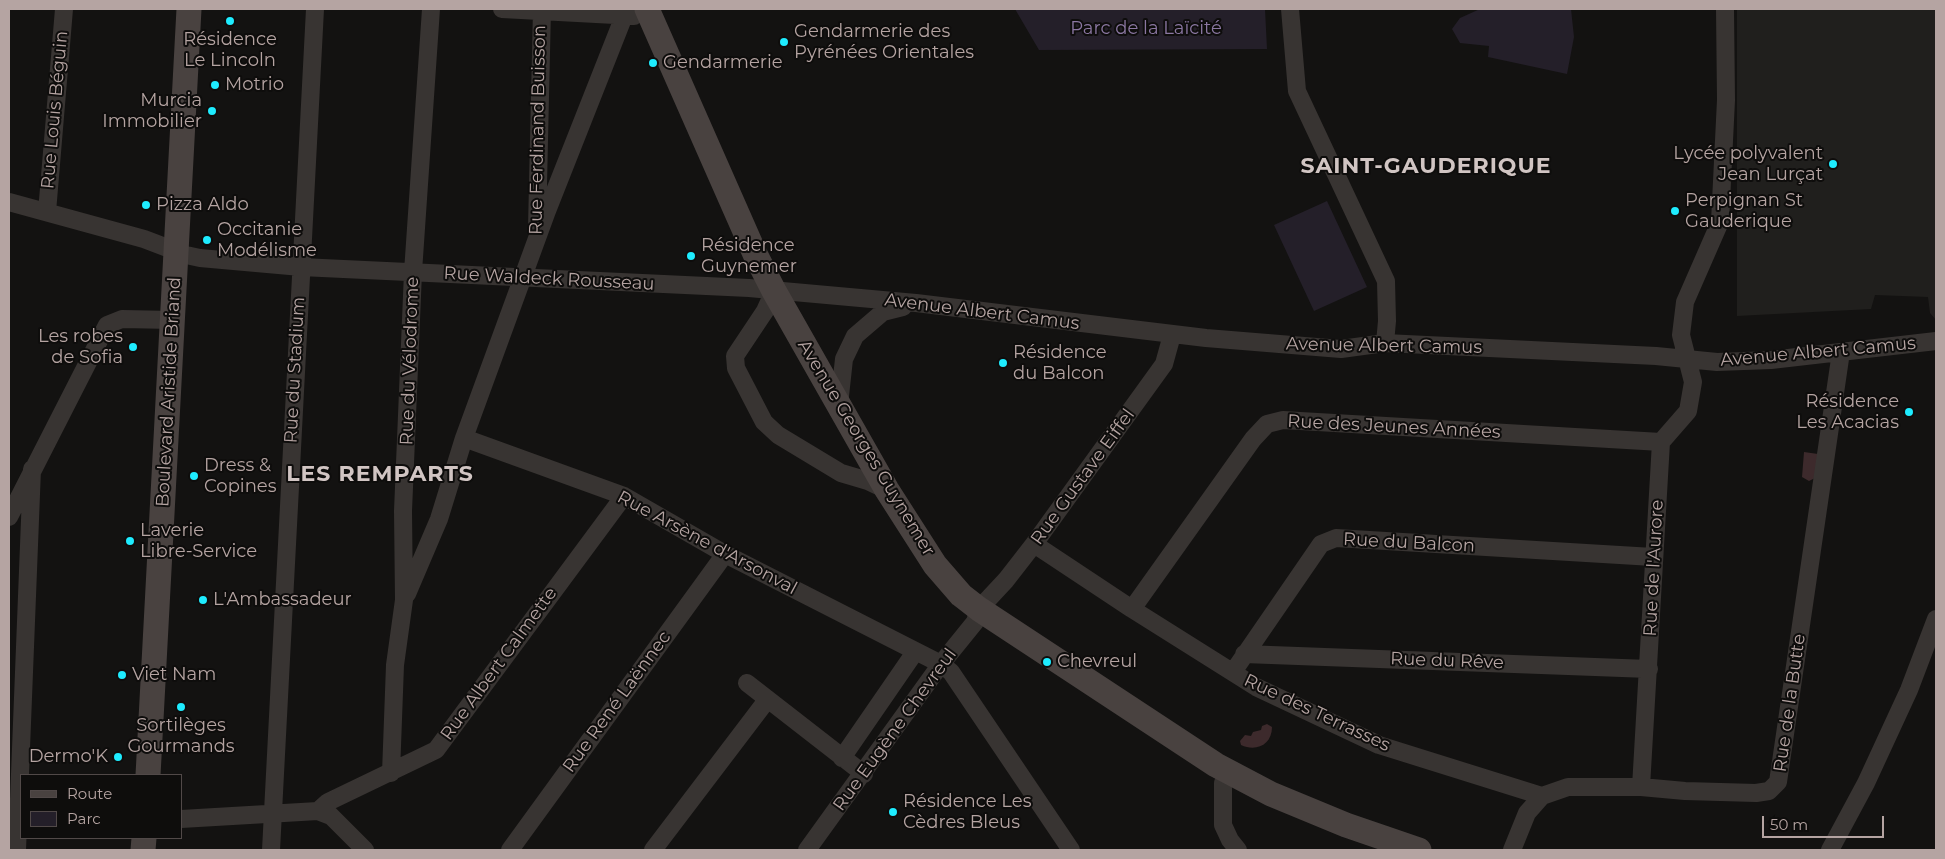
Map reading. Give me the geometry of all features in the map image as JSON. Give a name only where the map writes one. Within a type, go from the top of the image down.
[{"type":"street","name":"Rue Louis Béguin","points":[[47,212],[64,9]]},
{"type":"street","name":"Boulevard Aristide Briand","points":[[148,774],[189,9]]},
{"type":"street","name":"Rue du Stadium","points":[[271,850],[315,9]]},
{"type":"street","name":"Rue du Vélodrome","points":[[391,773],[395,665],[404,600],[403,511],[413,272],[431,9]]},
{"type":"street","points":[[502,9],[640,13],[538,238]]},
{"type":"street","points":[[1290,9],[1297,90],[1386,281],[1387,320],[1385,344]]},
{"type":"street","points":[[1661,442],[1688,411],[1693,382],[1681,336],[1685,302],[1720,222],[1726,100],[1725,9]]},
{"type":"street","name":"Rue Ferdinand Buisson","points":[[404,600],[439,519],[464,438],[538,238],[536,222],[541,10]]},
{"type":"street","name":"Avenue Georges Guynemer","points":[[640,13],[774,291],[887,490],[935,565],[961,595],[979,609],[1216,765],[1271,794],[1346,825],[1414,850]]},
{"type":"street","name":"Rue Waldeck Rousseau","points":[[9,202],[144,239],[190,256],[301,267],[749,288],[774,291]]},
{"type":"street","points":[[774,291],[765,312],[735,356],[736,368],[764,422],[778,435],[841,473],[868,481],[887,490]]},
{"type":"street","name":"Avenue Albert Camus","points":[[774,291],[916,303],[1172,335],[1341,349],[1385,344],[1656,356],[1717,362],[1755,361],[1936,340]]},
{"type":"street","points":[[839,405],[844,359],[855,336],[883,312],[916,303]]},
{"type":"street","points":[[9,517],[107,325],[122,319],[173,320]]},
{"type":"street","name":"Rue Gustave Eiffel","points":[[979,609],[1006,580],[1034,544],[1164,364],[1172,335]]},
{"type":"street","name":"Rue de la Butte","points":[[1542,796],[1568,787],[1641,787],[1685,791],[1756,793],[1769,791],[1778,782],[1841,352]]},
{"type":"street","name":"Rue des Jeunes Années","points":[[1132,610],[1253,439],[1267,424],[1283,420],[1661,442]]},
{"type":"street","name":"Rue Arsène d'Arsonval","points":[[464,438],[624,496],[725,554],[941,664]]},
{"type":"street","name":"Rue de l'Aurore","points":[[1641,787],[1661,442]]},
{"type":"street","points":[[17,850],[14,826],[32,469]]},
{"type":"street","name":"Rue Albert Calmette","points":[[318,811],[328,802],[436,750],[624,496]]},
{"type":"street","name":"Rue du Balcon","points":[[1233,672],[1321,544],[1336,538],[1653,557]]},
{"type":"street","name":"Rue des Terrasses","points":[[1034,544],[1132,610],[1256,687],[1379,745],[1542,796]]},
{"type":"street","name":"Rue René Laënnec","points":[[510,850],[725,554]]},
{"type":"street","name":"Rue Eugène Chevreul","points":[[811,849],[941,664],[975,622],[979,609]]},
{"type":"street","points":[[1830,850],[1866,783],[1909,690],[1936,619]]},
{"type":"street","name":"Rue Eugène Chevreul","points":[[842,758],[916,652]]},
{"type":"street","name":"Rue du Rêve","points":[[1244,654],[1649,669]]},
{"type":"street","points":[[941,664],[951,672],[1071,850]]},
{"type":"street","points":[[747,683],[864,774]]},
{"type":"street","points":[[653,850],[767,700]]},
{"type":"street","points":[[1228,771],[1223,783],[1222,825],[1238,850]]},
{"type":"street","points":[[1512,850],[1527,813],[1542,796]]},
{"type":"street","points":[[182,820],[318,811],[331,816],[366,850]]},
{"type":"shaded area","name":"Lycée polyvalent Jean Lurçat","points":[[1737,9],[1936,9],[1936,320],[1930,313],[1928,297],[1875,295],[1871,309],[1737,316]]},
{"type":"shaded area","points":[[1804,452],[1818,454],[1815,478],[1809,481],[1802,477]]},
{"type":"shaded area","points":[[1267,724],[1272,727],[1266,742],[1252,748],[1241,745],[1240,741],[1245,735],[1251,736],[1253,732],[1261,730],[1262,726]]},
{"type":"green space","name":"Parc de la Laïcité","points":[[1015,9],[1265,9],[1267,49],[1039,50]]},
{"type":"green space","points":[[1480,9],[1571,9],[1574,37],[1567,74],[1488,57],[1489,46],[1460,43],[1452,29],[1460,18]]},
{"type":"green space","points":[[1327,201],[1367,287],[1314,311],[1274,225]]},
{"type":"place","name":"Résidence Le Lincoln","points":[[230,21]]},
{"type":"place","name":"Gendarmerie des Pyrénées Orientales","points":[[784,42]]},
{"type":"place","name":"Gendarmerie","points":[[653,63]]},
{"type":"place","name":"Motrio","points":[[215,85]]},
{"type":"place","name":"Murcia Immobilier","points":[[212,111]]},
{"type":"place","name":"Lycée polyvalent Jean Lurçat","points":[[1833,164]]},
{"type":"place","name":"Pizza Aldo","points":[[146,205]]},
{"type":"place","name":"Perpignan St Gauderique","points":[[1675,211]]},
{"type":"place","name":"Occitanie Modélisme","points":[[207,240]]},
{"type":"place","name":"Résidence Guynemer","points":[[691,256]]},
{"type":"place","name":"Les robes de Sofia","points":[[133,347]]},
{"type":"place","name":"Résidence du Balcon","points":[[1003,363]]},
{"type":"place","name":"Résidence Les Acacias","points":[[1909,412]]},
{"type":"place","name":"Dress & Copines","points":[[194,476]]},
{"type":"place","name":"Laverie Libre-Service","points":[[130,541]]},
{"type":"place","name":"L'Ambassadeur","points":[[203,600]]},
{"type":"place","name":"Chevreul","points":[[1047,662]]},
{"type":"place","name":"Viet Nam","points":[[122,675]]},
{"type":"place","name":"Sortilèges Gourmands","points":[[181,707]]},
{"type":"place","name":"Dermo'K","points":[[118,757]]},
{"type":"place","name":"Résidence Les Cèdres Bleus","points":[[893,812]]},
{"type":"district","name":"SAINT-GAUDERIQUE","points":[[1426,167]]},
{"type":"district","name":"LES REMPARTS","points":[[380,475]]}]
